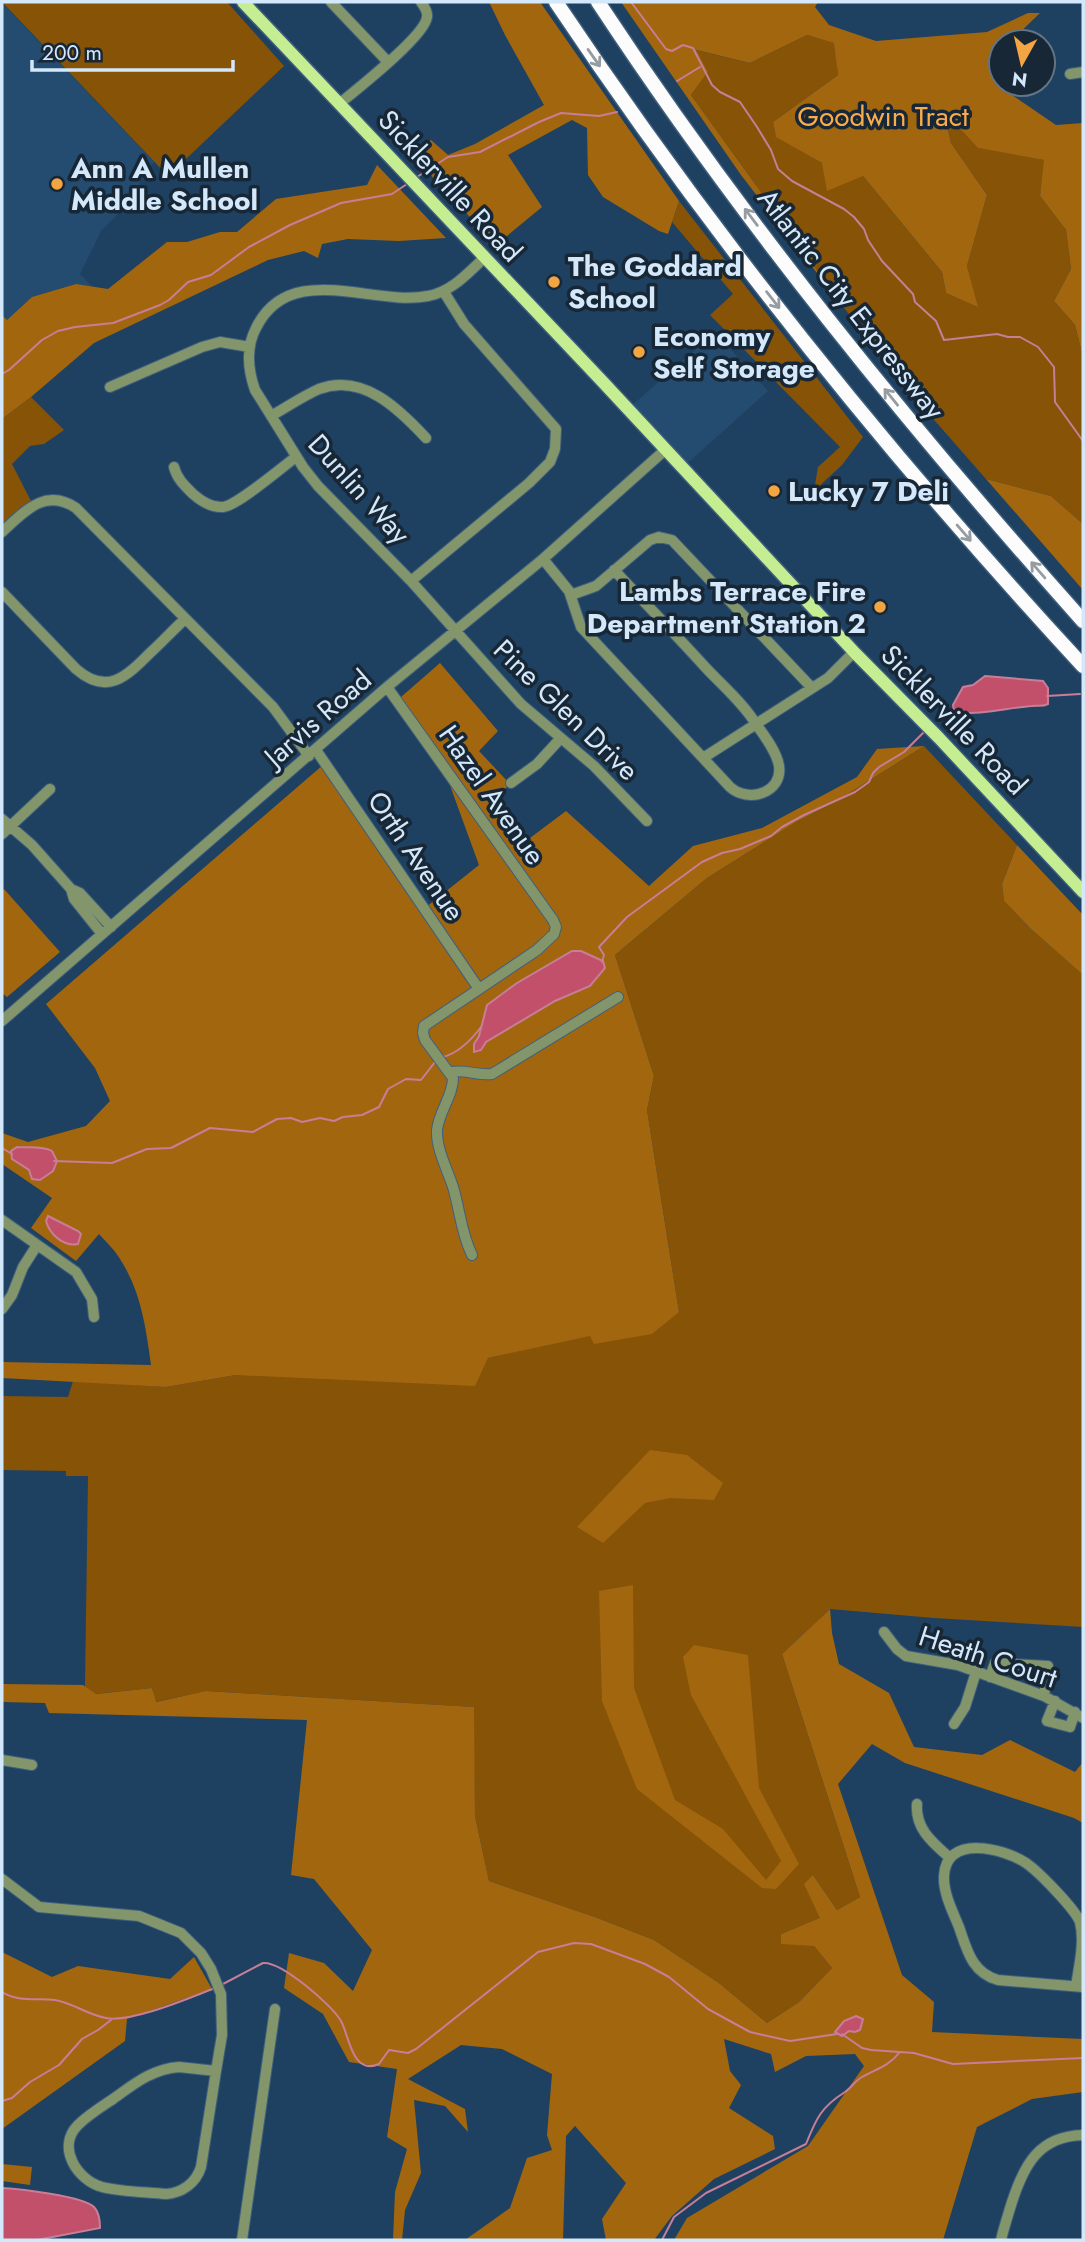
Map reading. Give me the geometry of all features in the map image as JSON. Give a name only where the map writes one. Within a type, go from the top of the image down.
[{"type":"highway","name":"Atlantic City Expressway","points":[[555,2],[663,156],[828,371],[977,548],[1083,666]]},
{"type":"highway","name":"Atlantic City Expressway","points":[[598,2],[698,146],[815,301],[946,463],[1083,621]]},
{"type":"main road","name":"Sicklerville Road","points":[[243,2],[1083,892]]},
{"type":"street","points":[[331,2],[388,62]]},
{"type":"street","points":[[339,104],[422,29],[427,17],[425,5],[421,2]]},
{"type":"street","points":[[1070,74],[1083,72]]},
{"type":"street","name":"Dunlin Way","points":[[455,631],[411,580],[318,486],[296,457],[255,390],[250,377],[250,347],[259,321],[271,307],[289,297],[307,291],[337,289],[412,299],[444,292],[484,258]]},
{"type":"street","points":[[411,580],[528,483],[550,462],[555,449],[556,429],[464,324],[444,292]]},
{"type":"street","points":[[110,387],[202,346],[220,342],[250,347]]},
{"type":"street","points":[[271,416],[317,390],[339,385],[360,388],[382,397],[398,408],[426,438]]},
{"type":"street","name":"Jarvis Road","points":[[2,1021],[387,687],[543,559],[665,450]]},
{"type":"street","points":[[174,467],[176,475],[198,498],[210,505],[224,507],[238,500],[296,457]]},
{"type":"street","name":"Orth Avenue","points":[[2,532],[37,503],[53,500],[70,504],[280,715],[313,753],[479,989]]},
{"type":"street","points":[[571,595],[596,586],[650,540],[659,537],[672,540],[812,688]]},
{"type":"street","points":[[543,559],[571,595],[581,627],[703,758],[739,794],[755,796],[766,790],[777,780],[779,765],[757,724],[614,570]]},
{"type":"street","points":[[2,592],[80,673],[99,681],[114,681],[128,675],[185,619]]},
{"type":"street","name":"Pine Glen Drive","points":[[455,631],[521,704],[603,775],[647,821]]},
{"type":"street","points":[[703,758],[828,678],[854,652]]},
{"type":"street","name":"Hazel Avenue","points":[[387,687],[553,920],[554,934],[537,950],[479,989]]},
{"type":"street","points":[[512,783],[537,764],[560,739]]},
{"type":"street","points":[[2,834],[50,789]]},
{"type":"street","points":[[2,819],[32,845],[71,889],[80,893],[111,926]]},
{"type":"street","points":[[71,889],[74,899],[102,934]]},
{"type":"street","points":[[472,1255],[460,1226],[455,1195],[437,1134],[439,1117],[453,1085],[451,1072],[425,1040],[423,1033],[424,1026],[479,989]]},
{"type":"street","points":[[451,1072],[465,1070],[492,1074],[618,997]]},
{"type":"street","points":[[2,1220],[76,1272],[92,1299],[94,1317]]},
{"type":"street","points":[[2,1309],[37,1245]]},
{"type":"street","name":"Heath Court","points":[[884,1632],[906,1656],[944,1662],[976,1672],[1044,1696],[1079,1715]]},
{"type":"street","points":[[990,1677],[995,1663],[1048,1666],[1044,1696]]},
{"type":"street","points":[[954,1724],[965,1707],[976,1672]]},
{"type":"street","points":[[1055,1701],[1047,1721],[1070,1727],[1079,1715]]},
{"type":"street","points":[[2,1760],[32,1765]]},
{"type":"street","points":[[917,1804],[917,1817],[921,1828],[950,1858]]},
{"type":"street","points":[[981,1848],[1015,1857],[1034,1870],[1072,1909],[1079,1922],[1082,1940],[1080,1987],[998,1980],[978,1969],[969,1954],[944,1885],[944,1873],[950,1858],[963,1849],[981,1848]]},
{"type":"street","points":[[2,1879],[39,1907],[139,1916],[181,1933],[201,1953],[221,1994],[222,2035],[201,2167],[197,2178],[175,2194],[166,2194],[102,2187],[81,2176],[71,2157],[69,2143],[77,2126],[92,2114],[147,2075],[179,2067],[216,2071]]},
{"type":"street","points":[[242,2240],[275,2010]]},
{"type":"street","points":[[1001,2240],[1019,2179],[1028,2162],[1054,2141],[1083,2135]]},
{"type":"shaded area","points":[[2,2],[227,2],[284,66],[168,176]]},
{"type":"shaded area","points":[[2,3],[154,162],[141,175],[138,194],[101,231],[80,274],[93,287],[76,284],[32,297],[7,320],[2,315]]},
{"type":"shaded area","points":[[807,35],[835,43],[838,75],[773,122],[776,136],[822,163],[863,176],[942,272],[946,293],[977,306],[967,266],[987,195],[951,143],[944,110],[979,148],[1045,160],[1040,196],[1066,230],[1071,269],[1054,301],[1075,325],[1083,357],[1083,524],[1051,496],[986,479],[907,389],[848,313],[691,95],[708,72],[695,50],[750,63]]},
{"type":"shaded area","points":[[679,201],[863,437],[842,465],[814,491],[818,467],[840,447],[710,315],[733,294],[672,222]]},
{"type":"shaded area","points":[[715,332],[768,391],[682,468],[628,409]]},
{"type":"shaded area","points":[[31,397],[64,430],[44,444],[30,446],[12,464],[31,501],[2,526],[2,419]]},
{"type":"shaded area","points":[[985,676],[1043,681],[1048,688],[1048,704],[954,713],[953,705],[963,687],[973,685]]},
{"type":"shaded area","points":[[924,746],[1017,845],[1002,884],[1004,901],[1083,975],[1083,1627],[830,1609],[782,1654],[860,1897],[837,1910],[813,1875],[821,1918],[781,1934],[814,1946],[832,1968],[799,2002],[767,2023],[719,1983],[654,1940],[489,1881],[475,1816],[473,1707],[207,1691],[155,1702],[152,1688],[95,1694],[85,1687],[88,1476],[66,1476],[66,1471],[2,1470],[2,1396],[68,1397],[73,1381],[166,1387],[236,1375],[488,1358],[679,1312],[647,1110],[654,1076],[615,955],[707,878]]},
{"type":"shaded area","points":[[572,951],[581,951],[603,961],[605,968],[590,986],[555,1001],[474,1052],[474,1044],[479,1036],[487,1005],[517,983]]},
{"type":"shaded area","points":[[17,1147],[52,1151],[57,1161],[53,1171],[40,1180],[32,1179],[29,1170],[12,1159],[11,1151]]},
{"type":"shaded area","points":[[48,1216],[78,1231],[81,1234],[78,1244],[68,1244],[54,1235],[46,1221]]},
{"type":"shaded area","points":[[856,2016],[863,2019],[860,2030],[849,2031],[842,2036],[835,2032],[844,2021]]},
{"type":"shaded area","points":[[2,2188],[50,2194],[88,2203],[97,2211],[100,2228],[37,2240],[2,2240]]},
{"type":"green space","points":[[489,2],[540,2],[679,201],[668,234],[603,197],[588,175],[587,128],[572,120],[508,155],[542,207],[496,245],[411,154],[431,140],[448,155],[475,144],[544,105]]},
{"type":"green space","name":"Goodwin Tract","points":[[621,2],[818,2],[815,7],[829,25],[876,41],[987,32],[987,98],[1016,98],[1056,125],[1083,123],[1083,357],[1075,325],[1054,301],[1071,269],[1066,230],[1040,196],[1044,160],[978,148],[944,111],[951,143],[987,195],[967,266],[978,307],[946,293],[942,272],[863,176],[827,191],[822,163],[776,137],[773,122],[838,75],[834,43],[807,35],[750,63],[696,50],[708,72],[691,95],[848,313],[741,175]]},
{"type":"green space","name":"Goodwin Tract","points":[[1028,13],[1040,13],[1024,28],[996,28]]},
{"type":"green space","points":[[377,165],[446,238],[399,241],[348,239],[322,244],[318,258],[304,251],[268,260],[94,343],[2,419],[2,315],[7,320],[32,297],[76,284],[108,289],[167,242],[187,242],[220,232],[237,232],[276,199],[367,185]]},
{"type":"green space","points":[[986,479],[1051,496],[1083,524],[1083,590]]},
{"type":"green space","points":[[440,663],[498,731],[479,751],[510,784],[489,805],[522,844],[566,811],[649,886],[693,846],[762,828],[857,777],[877,749],[924,746],[707,878],[615,955],[654,1076],[647,1110],[679,1312],[652,1334],[594,1344],[590,1336],[488,1358],[475,1386],[236,1375],[166,1387],[2,1378],[2,1362],[151,1365],[138,1297],[116,1252],[99,1234],[76,1261],[31,1228],[52,1198],[2,1164],[2,1133],[28,1142],[86,1126],[110,1101],[95,1068],[46,1004],[323,765],[425,908],[479,865],[448,780],[393,704]]},
{"type":"green space","points":[[1017,845],[1083,915],[1083,975],[1004,901],[1002,884]]},
{"type":"green space","points":[[4,889],[60,952],[7,997],[2,993]]},
{"type":"green space","points":[[650,1450],[687,1455],[723,1483],[714,1500],[670,1498],[645,1503],[603,1543],[577,1527]]},
{"type":"green space","points":[[633,1585],[634,1688],[675,1800],[723,1829],[766,1880],[781,1861],[691,1695],[683,1657],[694,1645],[748,1655],[759,1788],[799,1864],[776,1889],[762,1888],[637,1789],[602,1701],[599,1591]]},
{"type":"green space","points":[[830,1609],[839,1664],[889,1693],[914,1747],[982,1755],[1010,1740],[1075,1772],[1083,1762],[1083,1823],[905,1763],[872,1744],[838,1784],[902,1975],[934,2002],[932,2032],[1083,2039],[1083,2092],[1032,2099],[977,2127],[943,2240],[674,2240],[687,2218],[808,2146],[864,2066],[855,2054],[806,2056],[775,2072],[771,2054],[724,2039],[730,2071],[741,2085],[729,2108],[773,2136],[775,2149],[714,2179],[672,2216],[654,2240],[606,2240],[602,2219],[626,2183],[575,2126],[566,2136],[563,2240],[465,2240],[510,2208],[527,2158],[552,2150],[547,2135],[552,2074],[502,2049],[461,2045],[408,2079],[465,2109],[468,2132],[445,2106],[414,2100],[421,2173],[405,2210],[402,2240],[393,2240],[395,2192],[407,2149],[387,2137],[397,2069],[349,2062],[323,2014],[284,1988],[289,1953],[324,1963],[353,1991],[372,1950],[314,1879],[291,1875],[307,1720],[49,1713],[45,1703],[2,1702],[2,1684],[83,1685],[96,1694],[152,1688],[156,1702],[206,1691],[474,1707],[475,1816],[489,1881],[654,1940],[719,1983],[767,2023],[799,2002],[832,1968],[814,1946],[781,1944],[781,1934],[820,1918],[804,1884],[813,1875],[837,1910],[860,1897],[782,1654]]},
{"type":"green space","points":[[2,1952],[52,1977],[78,1966],[170,1979],[194,1957],[212,1989],[127,2019],[125,2041],[2,2129]]},
{"type":"green space","points":[[2,2164],[32,2167],[30,2185],[2,2181]]},
{"type":"waterway","points":[[631,2],[666,49],[672,51],[683,45],[693,48],[712,85],[740,102],[771,150],[778,169],[792,181],[854,217],[882,261],[913,294],[915,302],[936,321],[944,340],[997,334],[1020,337],[1038,347],[1054,367],[1055,402],[1083,441]]},
{"type":"waterway","points":[[677,81],[700,67]]},
{"type":"waterway","points":[[417,177],[448,157],[480,152],[561,113],[599,116],[617,112]]},
{"type":"waterway","points":[[2,374],[42,340],[58,331],[113,323],[160,305],[188,282],[211,275],[249,247],[290,225],[341,203],[392,194],[407,184]]},
{"type":"waterway","points":[[1047,696],[1080,694]]},
{"type":"waterway","points":[[602,962],[604,955],[599,947],[627,917],[702,862],[771,836],[804,815],[855,792],[869,782],[879,767],[904,752],[924,732]]},
{"type":"waterway","points":[[443,1057],[464,1045],[481,1027]]},
{"type":"waterway","points":[[54,1161],[112,1163],[147,1149],[171,1148],[210,1128],[253,1132],[277,1119],[291,1118],[302,1122],[320,1118],[334,1121],[362,1115],[379,1107],[388,1089],[406,1079],[421,1080],[435,1062]]},
{"type":"waterway","points":[[2,1148],[12,1154]]},
{"type":"waterway","points":[[223,1984],[263,1963],[282,1969],[305,1985],[336,2014],[357,2059],[370,2066],[379,2064],[389,2050],[408,2053],[416,2049],[538,1952],[574,1943],[591,1944],[645,1964],[669,1977],[708,2009],[750,2032],[790,2041],[837,2034]]},
{"type":"waterway","points":[[2,1992],[21,1998],[55,2000],[99,2016],[117,2019],[160,2009],[215,1988]]},
{"type":"waterway","points":[[2,2101],[12,2098],[30,2082],[59,2065],[82,2039],[111,2020]]},
{"type":"waterway","points":[[842,2034],[862,2048],[914,2053],[953,2064],[1083,2058]]},
{"type":"waterway","points":[[662,2240],[674,2217],[706,2193],[806,2144],[816,2121],[830,2103],[899,2053]]},
{"type":"place","name":"Ann A Mullen Middle School","points":[[57,184]]},
{"type":"place","name":"The Goddard School","points":[[554,282]]},
{"type":"place","name":"Economy Self Storage","points":[[639,352]]},
{"type":"place","name":"Lucky 7 Deli","points":[[774,491]]},
{"type":"place","name":"Lambs Terrace Fire Department Station 2","points":[[880,607]]}]
